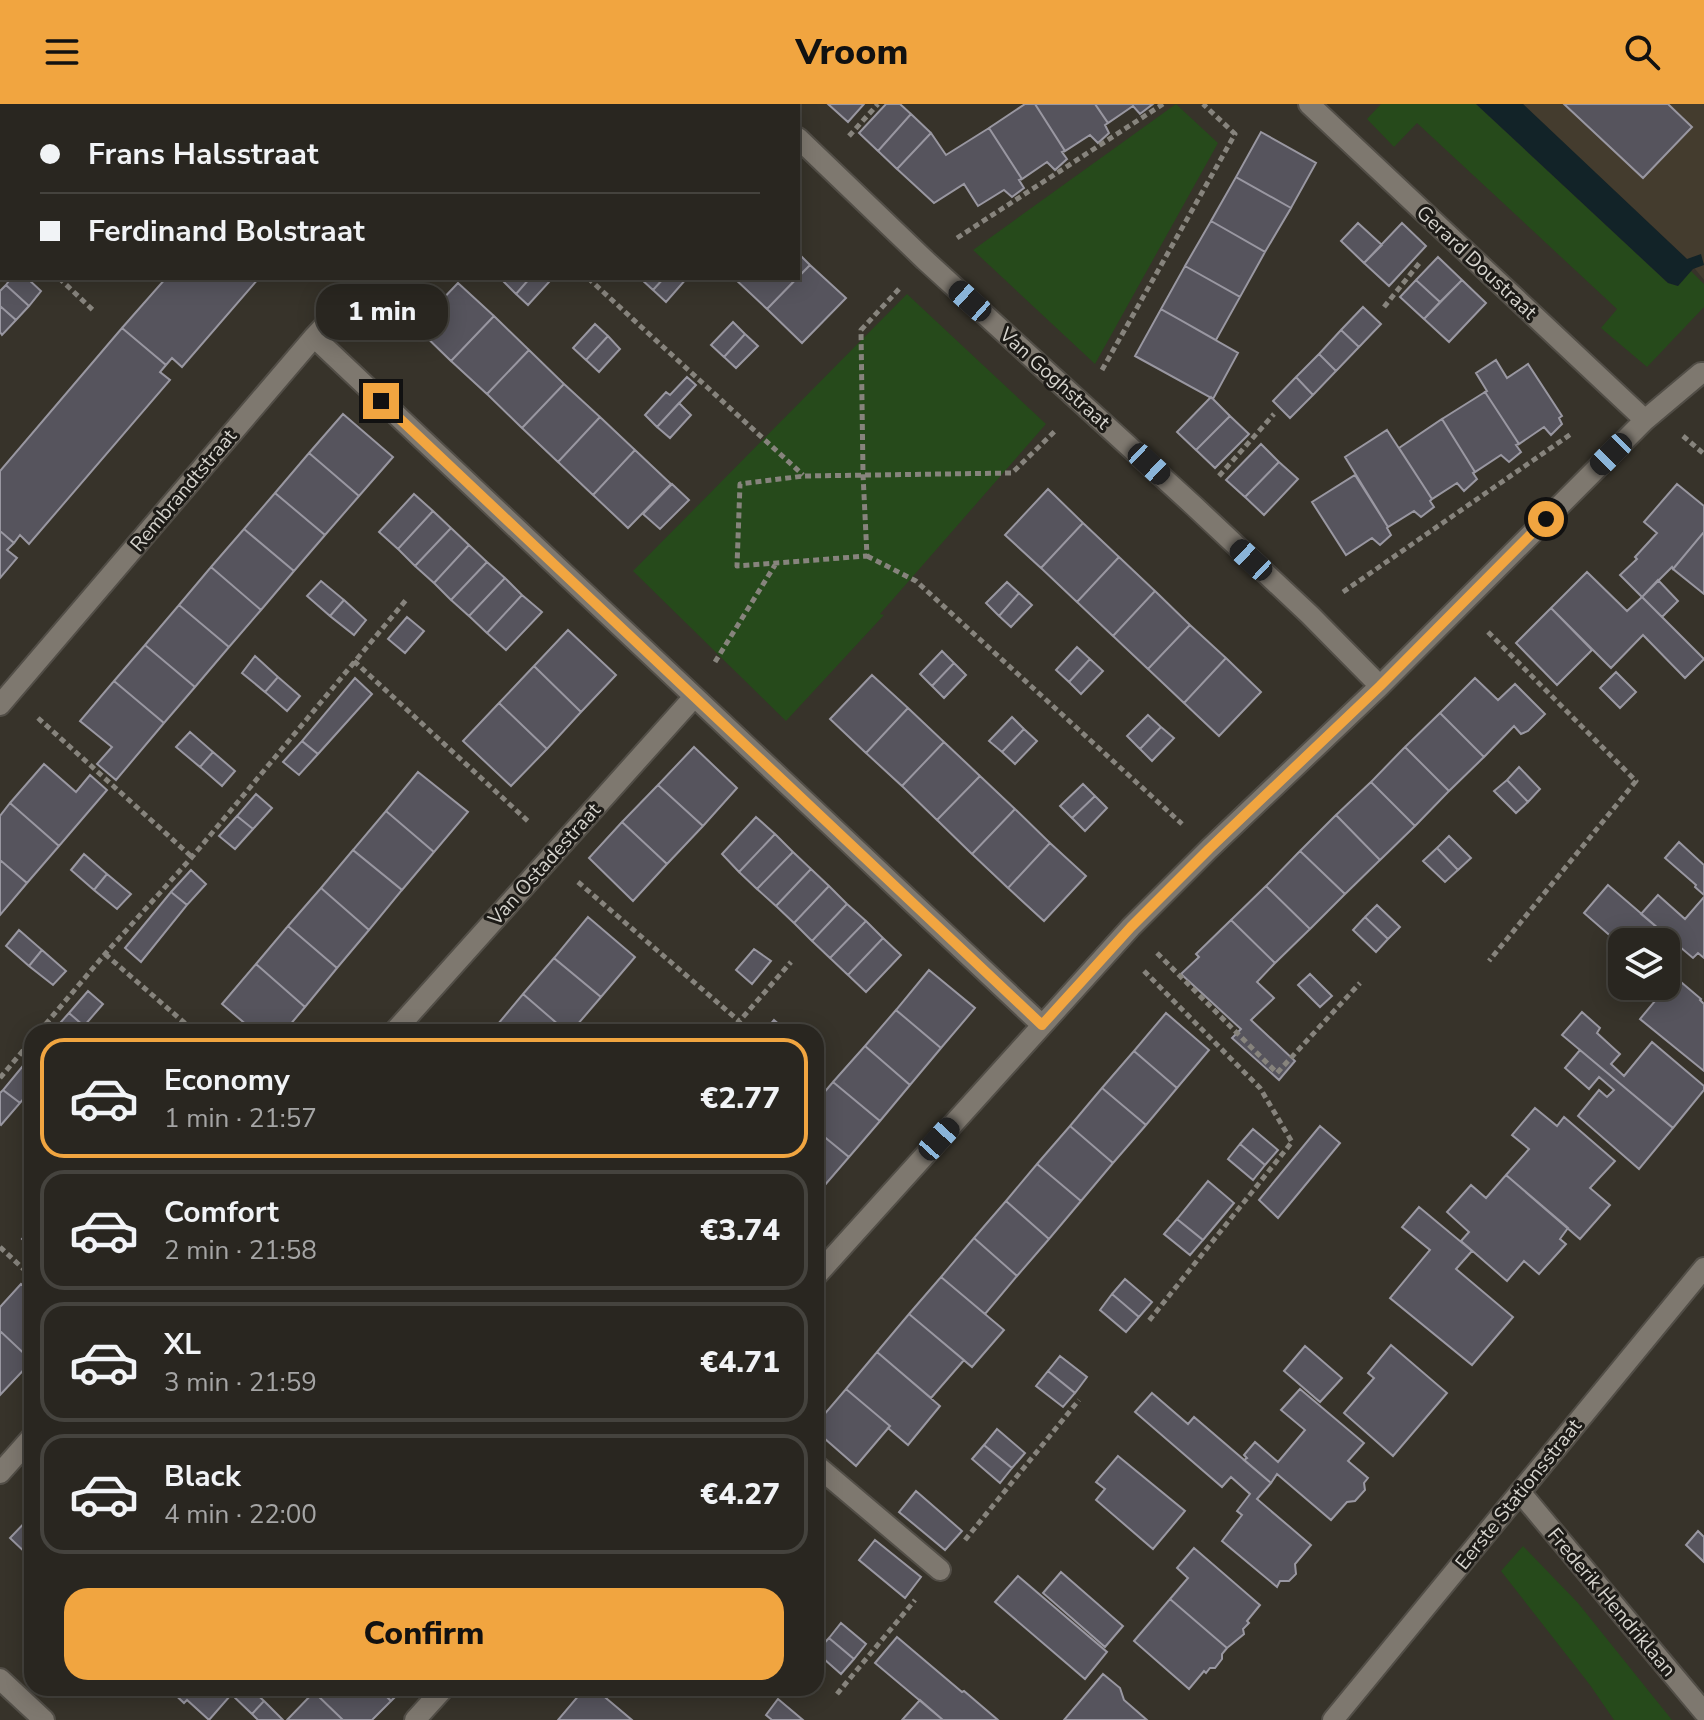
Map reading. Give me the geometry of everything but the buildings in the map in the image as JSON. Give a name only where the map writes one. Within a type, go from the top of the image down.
[{"type":"street","name":"Gerard Doustraat","points":[[1309,104],[1645,420]]},
{"type":"street","name":"Van Goghstraat","points":[[800,140],[925,260],[1310,615],[1380,686]]},
{"type":"street","name":"Rembrandtstraat","points":[[5,699],[314,337],[367,280]]},
{"type":"street","points":[[314,337],[1042,1025]]},
{"type":"street","points":[[824,1267],[1131,927],[1380,686],[1645,420],[1704,373]]},
{"type":"street","name":"Van Ostadestraat","points":[[401,1024],[694,697]]},
{"type":"street","name":"Eerste Stationsstraat","points":[[1333,1720],[1704,1268]]},
{"type":"street","points":[[0,1473],[24,1446]]},
{"type":"street","points":[[824,1472],[940,1570]]},
{"type":"street","name":"Frederik Hendriklaan","points":[[1520,1492],[1704,1712]]},
{"type":"street","points":[[0,1679],[44,1720]]},
{"type":"street","points":[[415,1720],[437,1696]]},
{"type":"path","points":[[867,556],[861,330],[925,260],[1163,104]]},
{"type":"path","points":[[1206,105],[1235,134],[1083,404],[1012,473],[804,476],[740,484],[737,566],[867,556],[916,581],[1209,849]]},
{"type":"path","points":[[1384,307],[1445,232]]},
{"type":"path","points":[[61,280],[95,312]]},
{"type":"path","points":[[590,280],[804,476]]},
{"type":"path","points":[[1193,505],[1274,414]]},
{"type":"path","points":[[1310,615],[1586,424],[1611,454]]},
{"type":"path","points":[[694,697],[776,564]]},
{"type":"path","points":[[46,1024],[192,857],[406,600]]},
{"type":"path","points":[[1461,605],[1636,781],[1489,961]]},
{"type":"path","points":[[354,661],[554,853],[739,1021]]},
{"type":"path","points":[[5,699],[192,857]]},
{"type":"path","points":[[1131,927],[1277,1073],[1360,983]]},
{"type":"path","points":[[1116,943],[1260,1088],[1292,1142],[1148,1322]]},
{"type":"path","points":[[105,954],[186,1024]]},
{"type":"path","points":[[737,1024],[791,962]]},
{"type":"path","points":[[0,1078],[24,1050]]},
{"type":"path","points":[[0,1247],[24,1270]]},
{"type":"shaded area","points":[[1476,104],[1523,104],[1687,259],[1701,254],[1704,265],[1693,269],[1678,286],[1668,283]]},
{"type":"shaded area","points":[[1523,104],[1704,104],[1704,280],[1687,259]]},
{"type":"green space","points":[[1176,104],[1218,143],[1095,364],[973,250]]},
{"type":"green space","points":[[1381,104],[1476,104],[1668,283],[1678,286],[1691,271],[1704,284],[1704,307],[1647,367],[1601,328],[1617,309],[1417,123],[1394,147],[1367,119]]},
{"type":"green space","points":[[907,294],[1046,424],[880,614],[884,615],[786,721],[633,571]]},
{"type":"green space","points":[[1523,1546],[1578,1603],[1672,1720],[1614,1720],[1501,1571]]},
{"type":"route","points":[[381,401],[1042,1025],[1131,927],[1380,686],[1546,519]]}]
